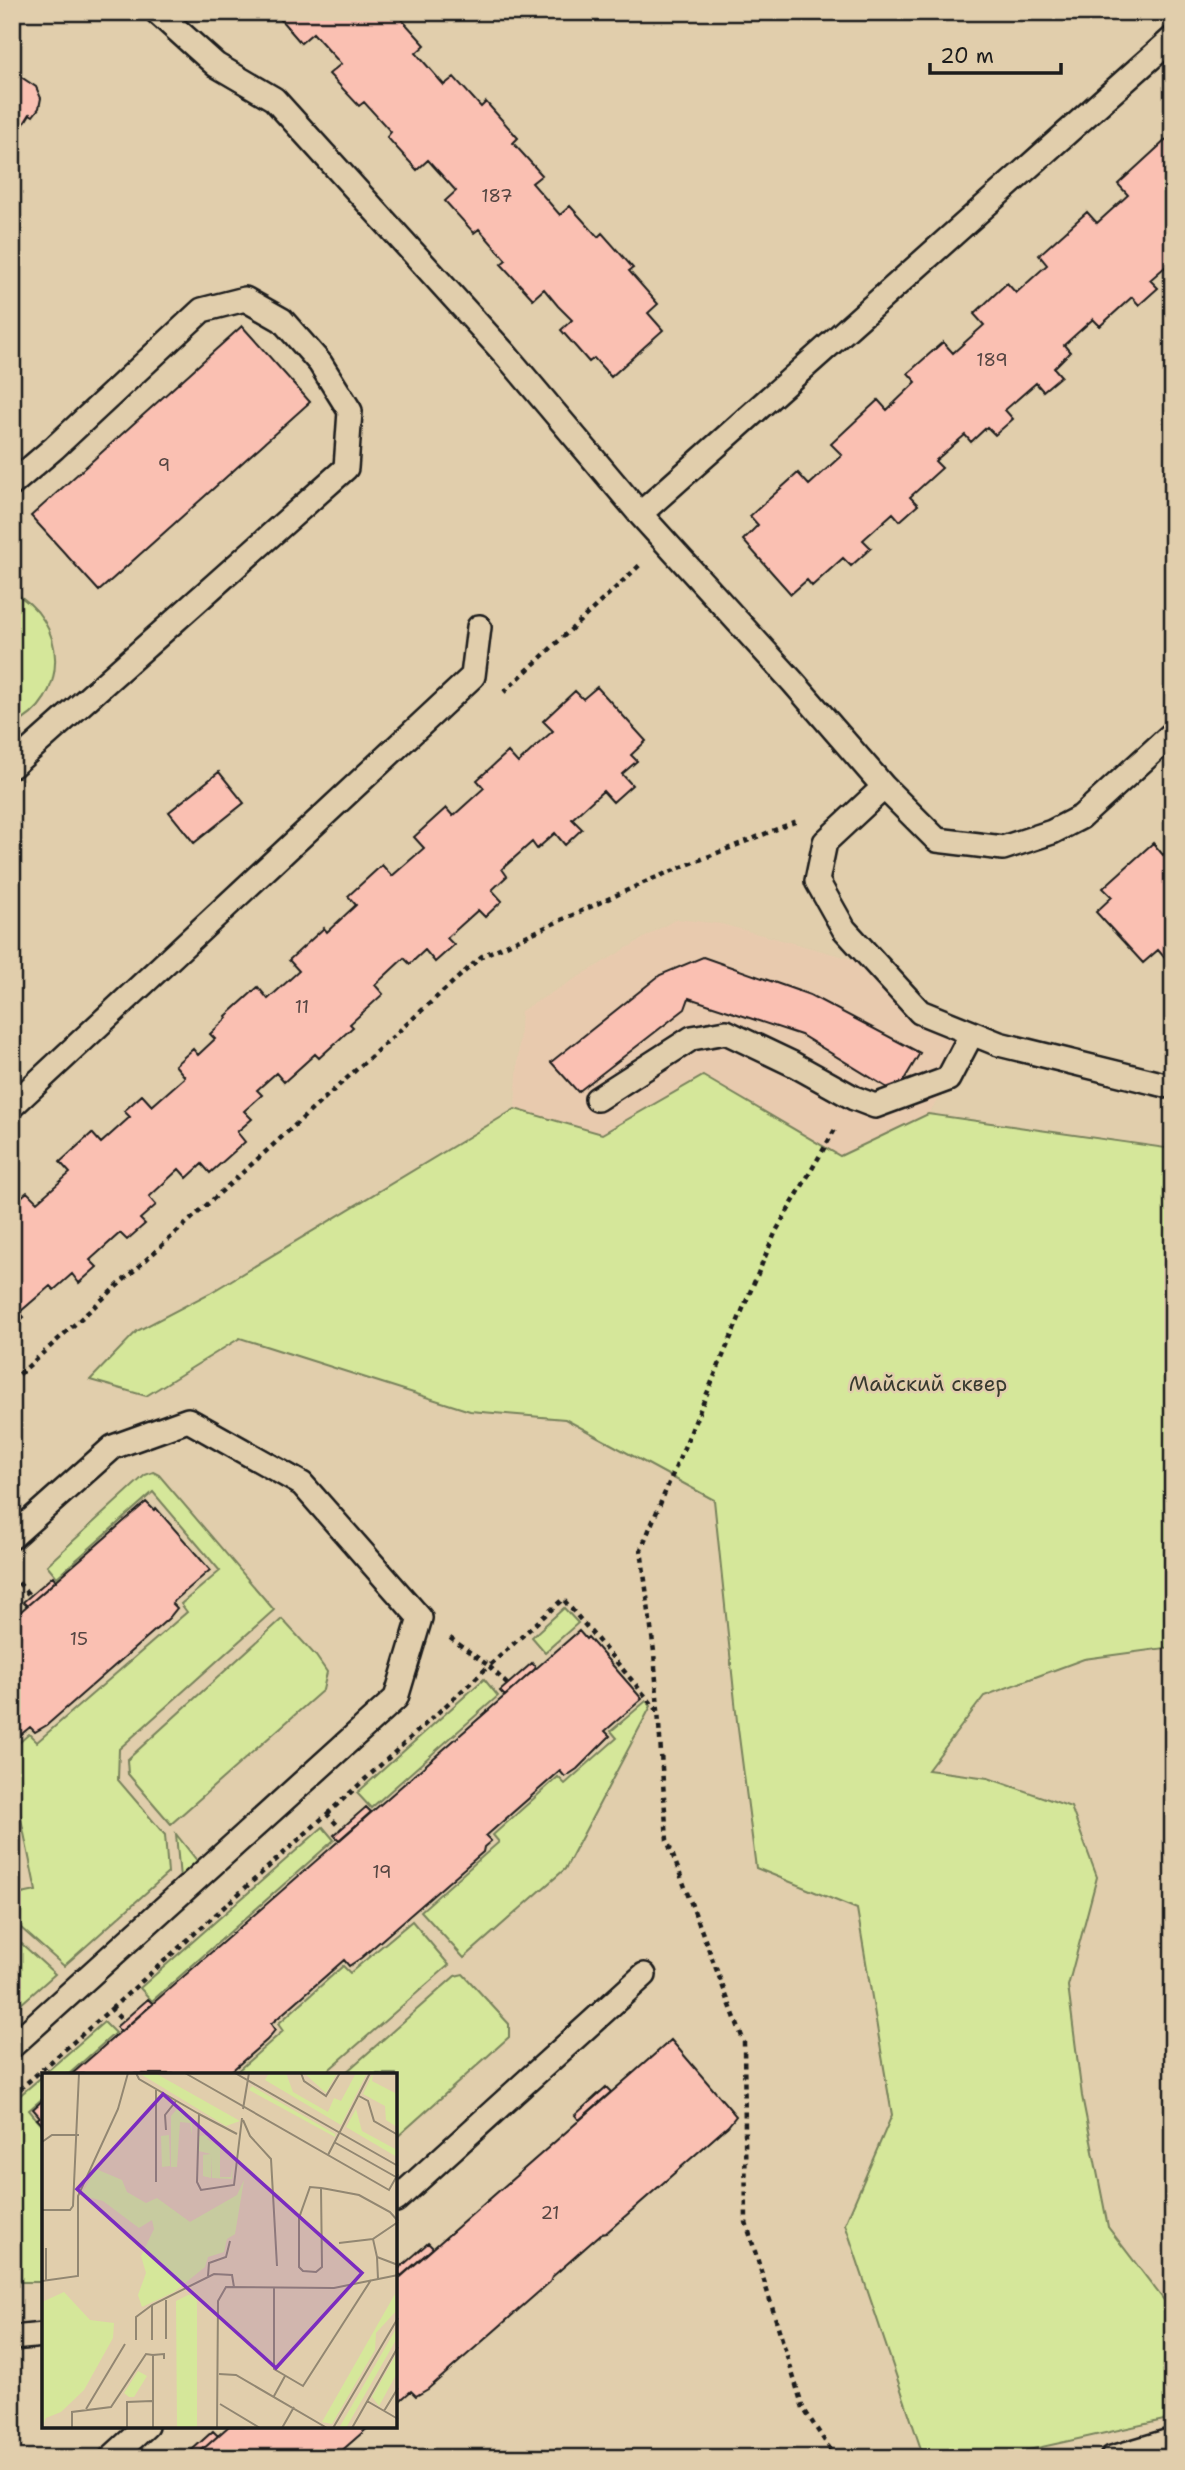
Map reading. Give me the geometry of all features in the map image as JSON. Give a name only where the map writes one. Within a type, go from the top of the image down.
[{"type":"lane","points":[[157,12],[216,65],[274,99],[505,354],[640,514],[793,682],[884,787],[937,840],[1003,848],[1052,832],[1081,817],[1173,733]]},
{"type":"lane","points":[[640,514],[1173,38]]},
{"type":"lane","points":[[12,484],[54,449],[202,310],[245,299],[282,320],[320,363],[350,411],[346,468],[12,766]]},
{"type":"lane","points":[[12,1106],[473,676],[479,627]]},
{"type":"lane","points":[[884,787],[825,842],[817,881],[844,929],[920,1012],[999,1044],[1173,1087]]},
{"type":"lane","points":[[597,1099],[692,1038],[726,1032],[793,1064],[854,1098],[875,1106],[948,1079],[972,1033]]},
{"type":"lane","points":[[12,1537],[113,1447],[188,1420],[302,1484],[420,1618],[397,1698],[12,2046]]},
{"type":"lane","points":[[397,2199],[644,1975]]},
{"type":"lane","points":[[12,2337],[42,2335]]},
{"type":"lane","points":[[111,2458],[144,2428]]},
{"type":"lane","points":[[1112,2458],[1173,2440]]},
{"type":"path","points":[[495,700],[665,542]]},
{"type":"path","points":[[12,1381],[482,956],[652,878],[799,820],[850,819]]},
{"type":"path","points":[[836,2458],[803,2408],[746,2222],[744,2042],[667,1840],[654,1652],[641,1549],[776,1231],[854,1098]]},
{"type":"path","points":[[12,1575],[30,1596]]},
{"type":"path","points":[[12,2096],[563,1599],[658,1711]]},
{"type":"path","points":[[420,1618],[489,1666],[507,1684]]},
{"type":"path","points":[[301,1784],[341,1829]]},
{"type":"path","points":[[111,2009],[122,2021]]},
{"type":"shaded area","points":[[676,919],[721,924],[863,962],[974,1045],[928,1114],[840,1156],[704,1076],[602,1134],[515,1109],[521,1011]]},
{"type":"green space","points":[[12,592],[30,604],[44,621],[52,639],[55,659],[53,679],[45,698],[31,714],[12,726]]},
{"type":"green space","name":"Майский сквер","points":[[703,1076],[840,1156],[928,1114],[1173,1149],[1173,1647],[1084,1659],[984,1696],[928,1770],[988,1778],[1071,1807],[1097,1877],[1068,1986],[1082,2096],[1108,2227],[1173,2312],[1173,2418],[992,2458],[924,2458],[845,2224],[892,2115],[857,1909],[756,1868],[737,1721],[714,1500],[565,1419],[470,1411],[240,1338],[146,1396],[90,1380],[137,1331],[210,1293],[515,1109],[602,1134]]},
{"type":"green space","points":[[153,1472],[159,1475],[274,1610],[119,1749],[118,1780],[165,1835],[168,1873],[64,1966],[12,1920],[12,1896],[36,1891],[12,1775],[12,1749],[29,1734],[37,1742],[187,1612],[181,1604],[220,1571],[153,1492],[57,1577],[47,1565],[145,1475]]},
{"type":"green space","points":[[564,1608],[578,1623],[545,1652],[532,1637]]},
{"type":"green space","points":[[282,1619],[327,1672],[323,1690],[171,1824],[128,1774],[127,1760]]},
{"type":"green space","points":[[484,1679],[498,1696],[371,1808],[357,1793]]},
{"type":"green space","points":[[646,1701],[651,1706],[565,1869],[464,1958],[421,1911],[499,1842],[493,1835],[558,1777],[565,1784],[617,1738],[611,1731]]},
{"type":"green space","points":[[323,1827],[334,1840],[152,2001],[140,1988]]},
{"type":"green space","points":[[176,1834],[198,1862],[180,1878]]},
{"type":"green space","points":[[412,1921],[449,1965],[325,2073],[235,2073],[283,2031],[278,2024],[343,1966],[350,1973]]},
{"type":"green space","points":[[12,1935],[55,1974],[12,2012]]},
{"type":"green space","points":[[463,1974],[509,2024],[509,2037],[397,2137],[397,2073],[345,2073],[455,1976]]},
{"type":"green space","points":[[104,2022],[115,2033],[70,2073],[45,2073]]},
{"type":"green space","points":[[42,2077],[42,2099],[29,2110],[42,2126],[42,2282],[12,2280],[12,2102]]},
{"type":"building","points":[[274,12],[395,12],[425,45],[416,53],[444,85],[454,77],[481,107],[486,102],[518,138],[513,143],[542,175],[532,183],[560,215],[570,206],[598,237],[602,233],[633,268],[629,271],[658,304],[648,313],[663,330],[611,377],[594,358],[589,362],[561,330],[572,320],[544,289],[533,299],[501,264],[506,260],[479,229],[474,233],[445,201],[456,191],[428,160],[417,170],[387,137],[391,132],[364,102],[359,106],[329,74],[341,64],[313,33],[301,43]]},
{"type":"building","points":[[12,71],[36,87],[41,98],[39,108],[33,116],[30,114],[15,138],[20,141],[12,159]]},
{"type":"building","points":[[1167,139],[1173,145],[1173,260],[1150,280],[1158,288],[1139,305],[1132,297],[1100,326],[1093,319],[1064,345],[1070,352],[1054,368],[1061,376],[1043,391],[1036,383],[1005,410],[1013,419],[995,435],[987,427],[971,442],[965,435],[935,461],[942,468],[910,497],[918,505],[900,521],[893,513],[863,540],[871,548],[851,566],[843,558],[812,586],[807,580],[791,594],[743,540],[758,525],[750,516],[798,473],[809,485],[842,455],[831,444],[878,400],[887,410],[916,382],[908,373],[943,342],[953,353],[984,325],[974,314],[1007,283],[1016,293],[1047,265],[1039,255],[1087,212],[1097,223],[1128,195],[1118,184]]},
{"type":"building","points":[[242,326],[310,402],[99,591],[31,516]]},
{"type":"building","points":[[597,687],[646,741],[631,755],[637,761],[622,774],[632,785],[613,802],[603,791],[572,819],[582,829],[565,845],[555,833],[537,849],[532,842],[502,869],[507,876],[492,890],[502,901],[485,917],[478,910],[447,938],[454,945],[435,962],[425,950],[410,964],[404,958],[375,985],[383,994],[350,1024],[353,1027],[319,1058],[315,1054],[284,1082],[276,1073],[257,1090],[262,1095],[244,1111],[252,1119],[237,1132],[245,1142],[210,1173],[202,1164],[187,1178],[179,1169],[149,1197],[156,1205],[140,1219],[145,1224],[127,1240],[120,1233],[90,1260],[97,1267],[79,1283],[72,1274],[54,1290],[50,1286],[20,1312],[24,1317],[12,1327],[12,1205],[27,1192],[37,1202],[70,1173],[60,1162],[92,1133],[101,1143],[130,1117],[124,1111],[142,1095],[152,1106],[185,1077],[175,1065],[193,1049],[198,1055],[215,1039],[210,1034],[258,987],[268,999],[299,971],[289,960],[324,928],[327,932],[356,905],[348,896],[382,865],[392,876],[424,848],[414,837],[446,808],[453,816],[484,788],[477,780],[508,752],[518,763],[553,731],[543,721],[575,691],[583,699]]},
{"type":"building","points":[[219,772],[244,803],[194,843],[169,812]]},
{"type":"building","points":[[1153,843],[1163,855],[1173,846],[1173,949],[1164,957],[1158,950],[1143,963],[1096,912],[1112,897],[1103,888]]},
{"type":"building","points":[[703,957],[810,995],[920,1053],[896,1093],[801,1035],[689,998],[685,1009],[578,1092],[551,1062],[660,975]]},
{"type":"building","points":[[146,1502],[154,1510],[156,1508],[210,1570],[172,1603],[177,1608],[169,1618],[47,1725],[35,1732],[30,1727],[12,1742],[12,1619]]},
{"type":"building","points":[[53,1576],[56,1581],[27,1606],[23,1602]]},
{"type":"building","points":[[579,1631],[586,1639],[588,1637],[642,1699],[605,1731],[610,1736],[577,1769],[565,1777],[560,1771],[486,1836],[491,1841],[484,1847],[483,1852],[361,1958],[349,1966],[344,1960],[271,2024],[275,2030],[267,2040],[229,2073],[73,2073]]},
{"type":"building","points":[[532,1663],[536,1668],[505,1696],[500,1691]]},
{"type":"building","points":[[366,1807],[371,1812],[339,1840],[334,1835]]},
{"type":"building","points":[[148,1999],[153,2004],[121,2032],[116,2027]]},
{"type":"building","points":[[671,2040],[736,2116],[728,2126],[606,2233],[601,2234],[428,2389],[416,2396],[411,2391],[397,2403],[397,2280]]},
{"type":"building","points":[[606,2087],[611,2092],[579,2120],[575,2115]]},
{"type":"building","points":[[42,2101],[42,2124],[37,2119],[40,2117],[33,2109]]},
{"type":"building","points":[[428,2243],[433,2248],[401,2276],[397,2270]]},
{"type":"building","points":[[227,2428],[368,2428],[338,2454],[341,2458],[193,2458]]},
{"type":"building","points":[[213,2431],[218,2436],[193,2458],[183,2458]]}]
